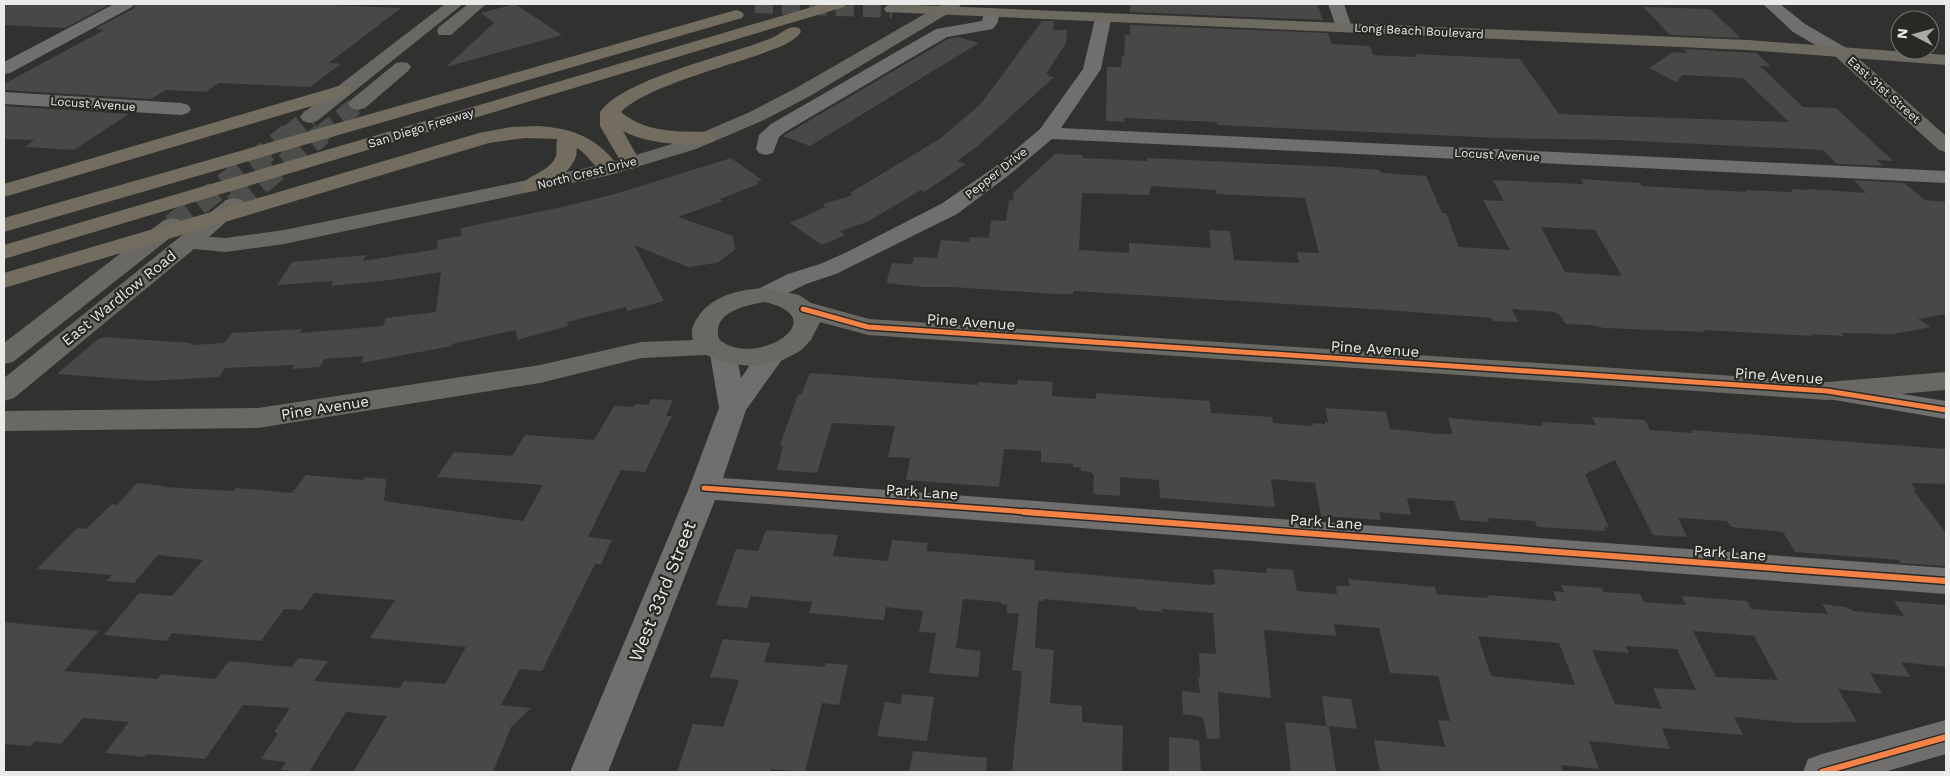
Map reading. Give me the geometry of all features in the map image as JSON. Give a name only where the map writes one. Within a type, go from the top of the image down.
[{"type":"highway","points":[[4,235],[800,4]]},
{"type":"highway","points":[[4,241],[813,4]]},
{"type":"highway","points":[[631,163],[610,126],[610,112],[621,101],[649,87],[777,42],[840,4]]},
{"type":"highway","name":"San Diego Freeway","points":[[4,252],[840,4]]},
{"type":"highway","name":"San Diego Freeway","points":[[4,225],[755,9]]},
{"type":"highway","points":[[4,191],[342,91]]},
{"type":"highway","points":[[610,112],[620,123],[638,133],[706,138]]},
{"type":"highway","points":[[4,281],[486,137],[532,132],[566,135],[589,146],[610,168]]},
{"type":"highway","points":[[532,186],[556,170],[566,158],[566,135]]},
{"type":"main road","name":"Long Beach Boulevard","points":[[892,9],[947,7],[1341,17],[1693,32],[1890,45]]},
{"type":"main road","name":"Long Beach Boulevard","points":[[998,9],[1103,19],[1341,17],[1946,60]]},
{"type":"street","points":[[4,69],[126,4]]},
{"type":"street","points":[[310,117],[455,4]]},
{"type":"street","points":[[358,104],[478,4]]},
{"type":"street","name":"East 31st Street","points":[[1770,4],[1799,28],[1842,53],[1946,146]]},
{"type":"street","name":"North Crest Drive","points":[[180,234],[226,245],[261,241],[532,186],[631,163],[706,138],[758,116],[803,92],[947,7]]},
{"type":"street","points":[[766,149],[769,136],[778,128],[942,33],[987,25],[998,9]]},
{"type":"street","name":"Pepper Drive","points":[[765,295],[797,279],[828,269],[949,210],[1002,171],[1047,133],[1092,69],[1103,19]]},
{"type":"street","name":"Locust Avenue","points":[[4,98],[181,109]]},
{"type":"street","name":"Locust Avenue","points":[[1047,133],[1946,178]]},
{"type":"street","name":"East Wardlow Road","points":[[4,356],[180,234],[234,205]]},
{"type":"street","name":"East Wardlow Road","points":[[4,392],[180,234]]},
{"type":"street","name":"Pepper Drive","points":[[798,305],[809,285],[828,269]]},
{"type":"street","points":[[714,341],[738,358],[756,358],[773,354],[789,348],[800,339],[807,328],[808,318],[798,305],[780,297],[765,295],[748,296],[719,308],[714,341],[733,408]]},
{"type":"street","name":"Pine Avenue","points":[[798,305],[868,328]]},
{"type":"street","name":"Pine Avenue","points":[[800,339],[868,328],[1827,391],[1946,410]]},
{"type":"street","name":"Pine Avenue","points":[[4,421],[258,418],[540,374],[641,350],[714,341]]},
{"type":"street","name":"West 33rd Street","points":[[589,772],[704,488],[733,408],[773,354]]},
{"type":"street","name":"Pine Avenue","points":[[1827,391],[1946,382]]},
{"type":"street","name":"Park Lane","points":[[704,488],[1946,581]]},
{"type":"street","points":[[1822,772],[1946,737]]},
{"type":"building","points":[[4,4],[110,4],[65,28],[4,25]]},
{"type":"building","points":[[136,4],[303,4],[401,8],[329,63],[341,64],[310,87],[219,83],[206,92],[166,90],[151,99],[4,90],[4,84],[104,30],[95,29],[133,9]]},
{"type":"building","points":[[515,4],[562,35],[446,67],[494,23],[481,13]]},
{"type":"building","points":[[1130,4],[1317,4],[1323,20],[1130,12]]},
{"type":"building","points":[[1643,7],[1710,9],[1741,38],[1670,35]]},
{"type":"building","points":[[1042,21],[1054,21],[1053,30],[1067,30],[1066,43],[1046,74],[1054,77],[979,145],[957,161],[966,164],[924,192],[921,190],[867,222],[840,231],[845,235],[822,245],[790,223],[825,207],[823,204],[853,195],[850,193],[938,140],[980,105]]},
{"type":"building","points":[[1130,25],[1328,33],[1332,44],[1370,46],[1373,55],[1416,57],[1415,54],[1520,59],[1559,114],[1789,122],[1743,78],[1683,75],[1676,82],[1649,68],[1673,52],[1687,53],[1684,49],[1757,53],[1771,67],[1760,66],[1803,107],[1836,108],[1893,161],[1876,160],[1884,166],[1837,164],[1823,150],[1616,140],[1500,138],[1218,125],[1217,122],[1124,118],[1125,122],[1106,121],[1107,67],[1121,67],[1122,56],[1124,56],[1125,35],[1130,35]]},
{"type":"building","points":[[958,37],[979,43],[810,146],[783,136],[948,39]]},
{"type":"building","points":[[4,106],[129,114],[74,150],[25,147],[34,140],[4,139]]},
{"type":"building","points":[[1055,154],[1083,155],[1083,158],[1147,161],[1147,158],[1380,170],[1381,173],[1426,176],[1442,213],[1446,213],[1459,247],[1510,250],[1483,200],[1504,201],[1493,180],[1583,184],[1581,179],[1640,183],[1642,186],[1747,192],[1745,190],[1793,192],[1791,189],[1811,190],[1809,189],[1866,193],[1854,180],[1904,183],[1925,200],[1946,202],[1946,314],[1918,319],[1931,327],[1893,334],[1841,333],[1844,336],[1811,334],[1813,336],[1703,330],[1705,332],[1604,328],[1591,325],[1566,324],[1559,314],[1554,312],[1512,309],[1518,322],[1493,321],[1492,318],[1386,310],[1073,291],[1073,294],[1056,294],[952,287],[923,287],[886,283],[892,263],[912,264],[914,257],[937,258],[941,240],[969,242],[970,237],[989,238],[991,220],[1006,221],[1009,200],[1013,201],[1014,192]],"holes":[[[1151,186],[1216,190],[1216,194],[1305,198],[1319,253],[1297,252],[1299,263],[1234,260],[1230,231],[1209,230],[1211,248],[1129,243],[1129,253],[1079,250],[1082,193],[1149,195]],[[1541,227],[1595,230],[1622,276],[1565,272]]]},
{"type":"building","points":[[731,158],[762,180],[756,182],[759,184],[720,199],[723,201],[678,217],[733,236],[735,250],[717,263],[688,267],[634,245],[664,301],[627,311],[626,307],[567,322],[568,326],[517,340],[516,330],[452,344],[452,346],[361,363],[363,356],[324,359],[320,367],[292,369],[295,365],[225,368],[219,377],[150,381],[57,374],[98,339],[104,337],[190,343],[192,345],[224,343],[232,333],[302,329],[300,333],[383,326],[386,318],[436,312],[441,272],[331,286],[333,281],[277,285],[292,262],[366,255],[363,261],[437,249],[438,240],[461,236],[461,228],[615,194]]},
{"type":"building","points":[[810,373],[978,385],[979,382],[1017,385],[1018,380],[1053,382],[1052,396],[1096,399],[1096,393],[1210,401],[1211,413],[1272,417],[1273,423],[1313,426],[1312,423],[1325,424],[1325,422],[1328,422],[1325,408],[1386,412],[1390,429],[1440,434],[1453,434],[1448,418],[1543,426],[1541,422],[1596,425],[1592,417],[1645,420],[1650,430],[1693,433],[1692,430],[1946,449],[1946,484],[1911,483],[1916,490],[1913,490],[1946,533],[1946,566],[1900,563],[1899,560],[1795,552],[1783,532],[1731,527],[1727,521],[1678,518],[1687,537],[1653,535],[1615,460],[1585,474],[1609,528],[1604,527],[1605,531],[1537,527],[1535,521],[1488,518],[1489,522],[1460,520],[1454,501],[1407,498],[1411,515],[1379,512],[1381,520],[1321,516],[1315,483],[1271,479],[1275,507],[1160,498],[1159,480],[1120,477],[1120,496],[1093,494],[1094,474],[1092,472],[1081,471],[1081,468],[1073,467],[1073,464],[1041,462],[1041,451],[1004,449],[999,487],[906,480],[910,458],[888,457],[895,426],[832,423],[817,473],[777,470],[783,445],[780,445],[798,394],[801,395]]},
{"type":"building","points":[[651,399],[673,400],[666,416],[672,416],[645,472],[621,470],[588,537],[612,540],[601,564],[595,564],[542,671],[520,669],[501,705],[531,708],[511,727],[493,772],[353,772],[387,716],[346,712],[309,772],[281,770],[286,762],[261,759],[278,733],[274,732],[290,708],[243,705],[205,759],[146,754],[144,757],[105,753],[129,722],[83,718],[61,744],[35,741],[30,746],[4,744],[4,622],[99,631],[64,671],[157,679],[161,674],[215,679],[229,661],[292,667],[298,658],[328,661],[314,681],[400,688],[404,681],[445,684],[466,647],[370,638],[395,600],[314,593],[302,610],[284,609],[261,641],[172,633],[166,641],[104,635],[139,593],[172,596],[203,560],[158,555],[134,583],[106,581],[112,575],[37,569],[77,528],[86,529],[112,504],[117,505],[137,483],[163,487],[233,491],[236,488],[292,493],[306,475],[363,480],[365,477],[386,479],[384,501],[523,521],[543,485],[437,477],[454,452],[512,456],[525,435],[594,440],[614,406],[634,407],[635,404],[648,405]]},
{"type":"building","points":[[766,530],[838,535],[833,556],[888,561],[892,540],[928,543],[926,551],[1035,560],[1034,570],[1210,585],[1215,584],[1213,569],[1267,573],[1266,568],[1293,570],[1297,591],[1337,594],[1336,586],[1350,586],[1348,579],[1435,587],[1437,594],[1488,598],[1487,595],[1557,601],[1553,591],[1564,592],[1561,585],[1602,588],[1604,592],[1640,594],[1644,602],[1686,605],[1682,596],[1747,601],[1751,609],[1828,614],[1822,604],[1846,607],[1854,611],[1904,616],[1894,601],[1946,605],[1946,667],[1901,662],[1910,677],[1870,673],[1882,694],[1838,689],[1857,722],[1800,723],[1734,717],[1743,735],[1662,728],[1670,749],[1589,741],[1599,769],[1561,765],[1563,772],[1380,772],[1374,740],[1445,747],[1438,720],[1450,721],[1438,676],[1390,673],[1379,628],[1334,624],[1336,636],[1264,630],[1271,698],[1218,692],[1220,738],[1207,739],[1203,717],[1183,714],[1182,691],[1200,693],[1198,677],[1200,677],[1199,653],[1216,654],[1213,613],[1162,609],[1162,612],[1137,610],[1137,607],[1043,599],[1043,601],[1038,601],[1035,648],[1054,650],[1050,703],[1082,706],[1082,722],[1123,726],[1122,772],[1012,772],[1022,674],[1021,671],[1012,670],[1019,614],[1007,613],[1007,605],[1001,604],[1001,602],[963,599],[956,648],[981,651],[978,677],[929,673],[936,633],[919,632],[923,611],[886,607],[884,620],[809,613],[812,602],[751,596],[747,608],[716,605],[736,549],[758,551]],"holes":[[[1693,631],[1754,636],[1778,680],[1716,677]],[[1478,636],[1559,643],[1575,685],[1491,676]],[[1626,646],[1677,649],[1696,690],[1653,688],[1662,709],[1615,704],[1592,650],[1629,653]]]},
{"type":"building","points":[[723,639],[770,643],[764,662],[825,667],[826,663],[848,665],[839,705],[822,703],[805,772],[771,769],[771,772],[677,772],[693,724],[723,727],[739,680],[710,677]]},
{"type":"building","points":[[902,694],[934,697],[927,741],[877,736],[885,702],[901,704]]},
{"type":"building","points":[[1322,696],[1351,699],[1357,729],[1329,726],[1336,772],[1291,772],[1285,722],[1326,726]]},
{"type":"building","points":[[1169,737],[1199,740],[1201,772],[1169,772]]},
{"type":"building","points":[[913,751],[987,758],[986,772],[909,772]]},
{"type":"tunnel","points":[[755,4],[892,9]]},
{"type":"tunnel","points":[[320,135],[358,104]]},
{"type":"tunnel","points":[[287,135],[310,117]]},
{"type":"tunnel","points":[[172,225],[289,134]]},
{"type":"tunnel","points":[[234,205],[322,134]]},
{"type":"cycle path","points":[[803,309],[868,327],[1827,391],[1946,410]]},
{"type":"cycle path","points":[[704,488],[1946,581]]},
{"type":"cycle path","points":[[1822,772],[1946,737]]}]
